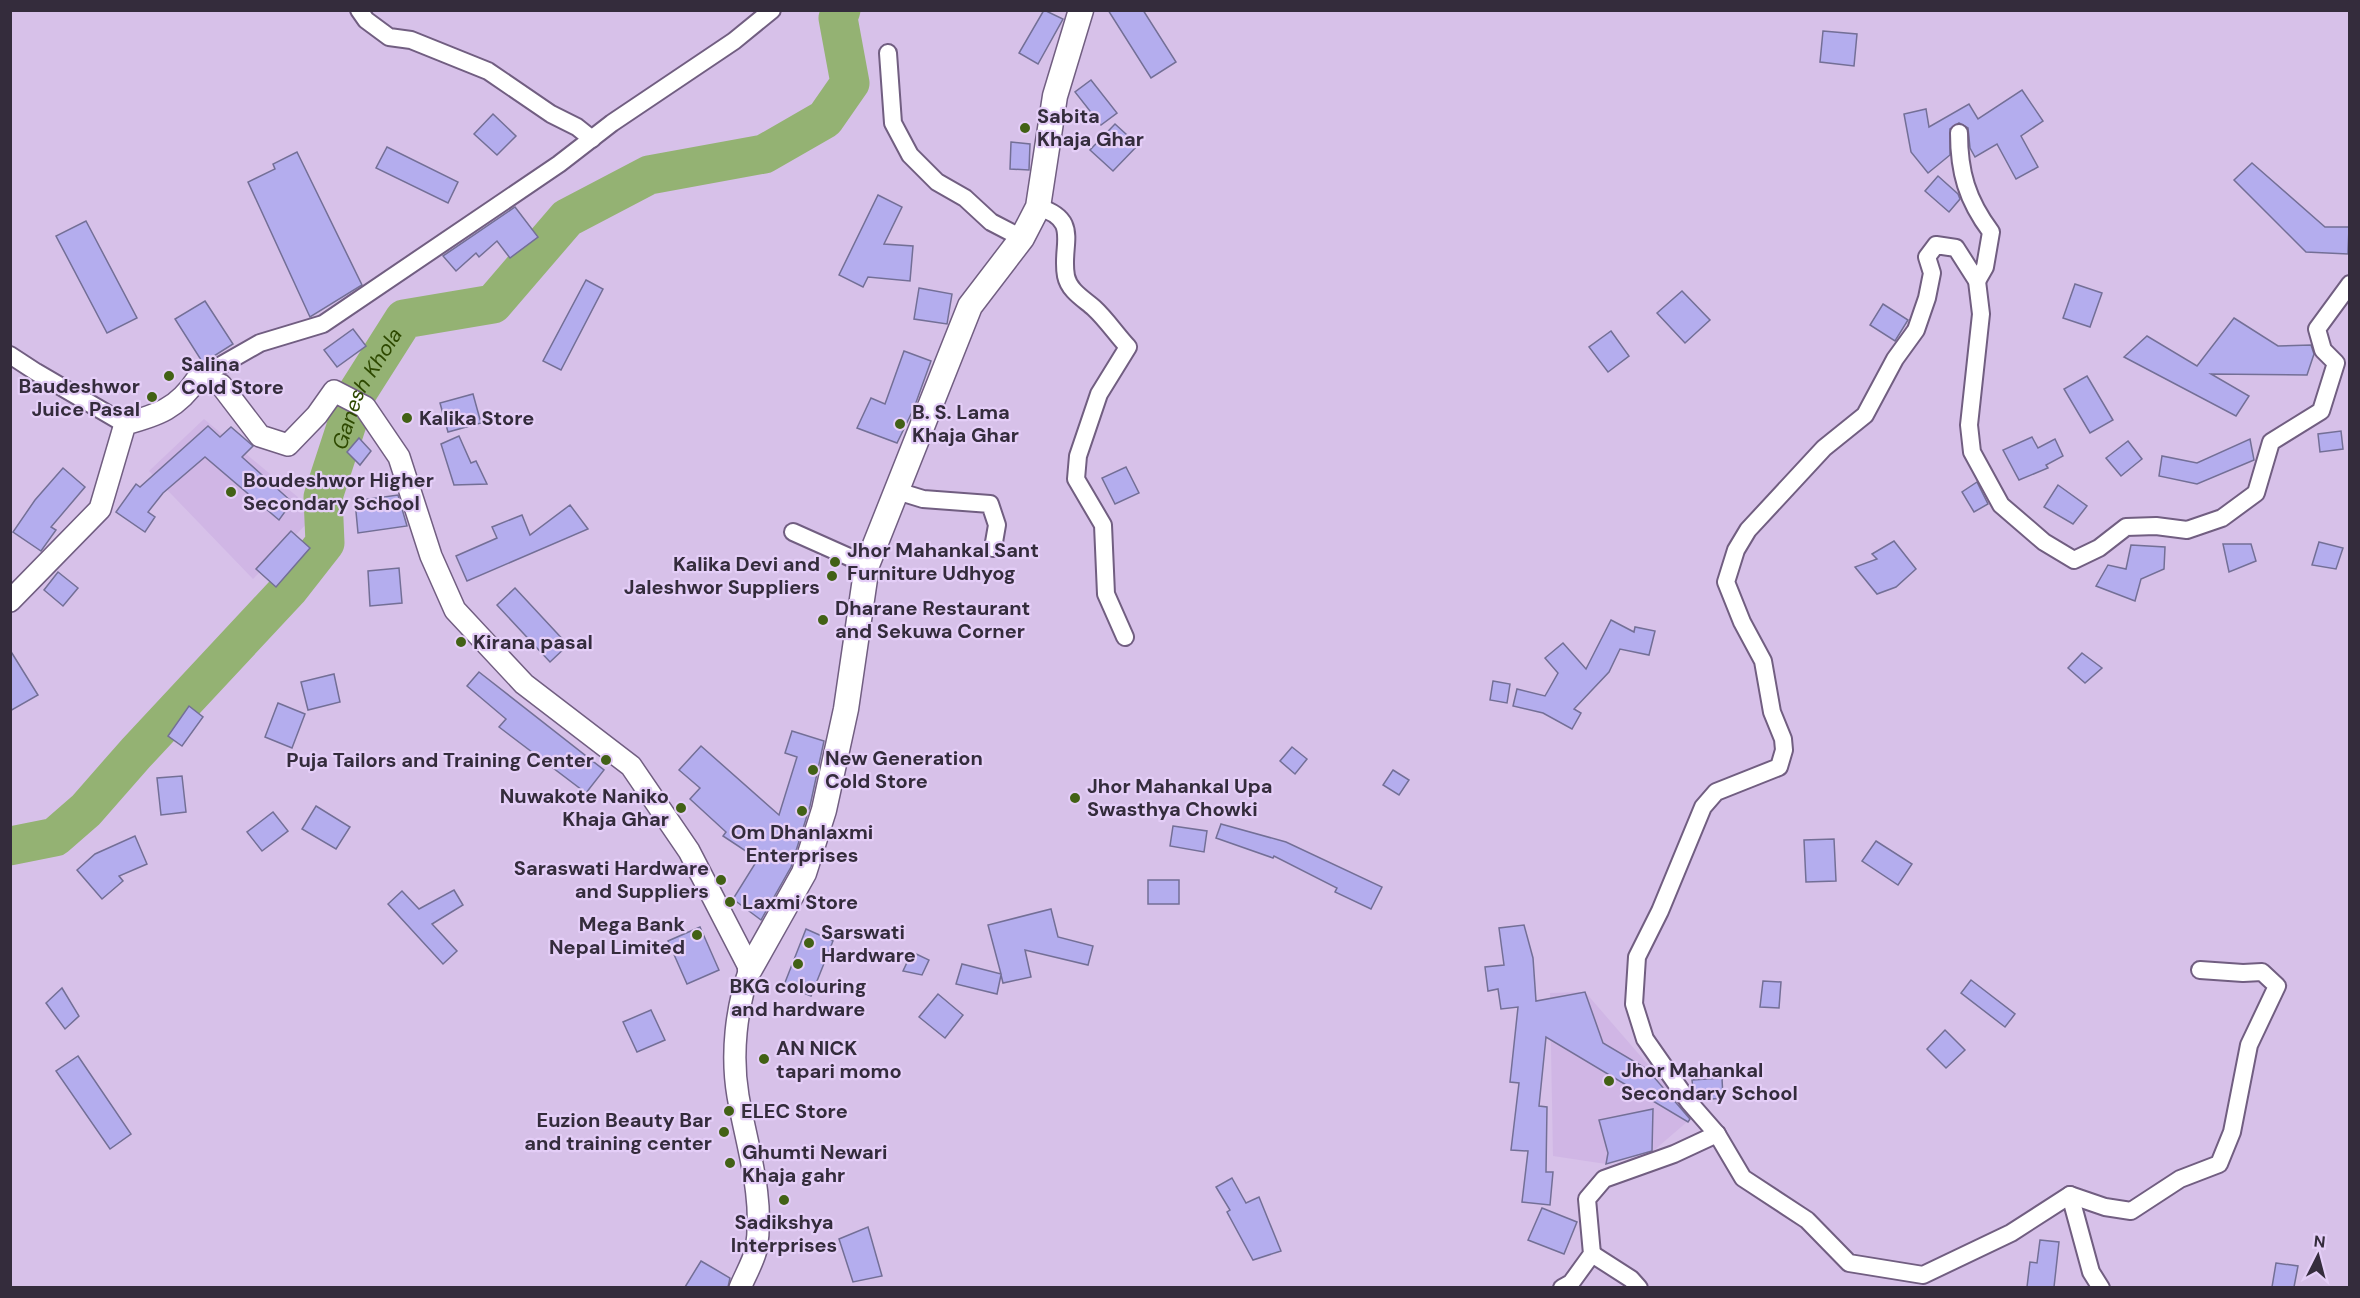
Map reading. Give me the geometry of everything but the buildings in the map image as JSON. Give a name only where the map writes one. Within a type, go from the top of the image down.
[{"type":"main road","points":[[750,969],[804,873],[824,810],[846,709],[867,565],[970,306],[1022,238],[1038,207],[1055,96],[1081,10]]},
{"type":"street","points":[[359,10],[366,20],[389,37],[411,40],[488,71],[550,114],[577,126],[592,139]]},
{"type":"street","points":[[10,355],[125,424],[158,415],[186,396],[197,379],[260,343],[323,324],[487,214],[734,41],[772,10]]},
{"type":"street","points":[[888,53],[894,123],[910,155],[938,182],[965,198],[991,222],[1022,238]]},
{"type":"street","points":[[1959,133],[1963,181],[1975,210],[1991,232],[1984,267],[1977,281]]},
{"type":"street","points":[[1038,207],[1052,211],[1064,222],[1068,240],[1066,277],[1080,298],[1093,308],[1128,347],[1099,394],[1078,456],[1076,479],[1102,525],[1107,594],[1125,637]]},
{"type":"street","points":[[2200,970],[2243,974],[2262,972],[2277,986],[2249,1045],[2232,1132],[2219,1164],[2180,1179],[2131,1210],[2105,1207],[2070,1196],[2011,1233],[1923,1275],[1849,1263],[1807,1220],[1743,1178],[1717,1134],[1689,1102],[1645,1039],[1634,1004],[1637,957],[1660,911],[1703,807],[1716,792],[1779,767],[1784,750],[1783,739],[1772,711],[1763,661],[1742,622],[1726,582],[1736,550],[1748,530],[1824,448],[1865,415],[1896,359],[1917,330],[1932,273],[1927,256],[1936,245],[1956,248],[1977,281],[1981,314],[1969,425],[1972,452],[2001,505],[2044,542],[2074,560],[2099,548],[2126,527],[2156,526],[2187,530],[2222,518],[2256,493],[2271,442],[2321,411],[2336,363],[2323,350],[2316,329],[2349,284]]},
{"type":"street","points":[[197,379],[221,386],[260,436],[288,445],[317,415],[334,390],[365,407],[399,457],[431,555],[455,610],[524,684],[631,766],[689,851],[750,969],[736,1028],[738,1093],[759,1199],[759,1229],[755,1253],[740,1287]]},
{"type":"street","points":[[10,601],[100,509],[125,424]]},
{"type":"street","points":[[897,491],[923,499],[990,504],[997,525],[993,548]]},
{"type":"street","points":[[793,532],[867,565]]},
{"type":"street","points":[[1562,1287],[1571,1283],[1592,1254],[1587,1199],[1604,1179],[1674,1154],[1717,1134]]},
{"type":"street","points":[[2070,1196],[2091,1272],[2101,1287]]},
{"type":"street","points":[[1592,1254],[1631,1279],[1639,1287]]},
{"type":"shaded area","name":"Boudeshwor Higher Secondary School","points":[[204,419],[317,513],[253,579],[149,471]]},
{"type":"shaded area","name":"Jhor Mahankal Secondary School","points":[[1585,992],[1689,1112],[1688,1121],[1652,1152],[1606,1164],[1553,1156],[1550,993]]},
{"type":"waterway","name":"Ganesh Khola","points":[[10,846],[55,837],[86,810],[289,589],[325,543],[323,497],[357,393],[404,319],[493,304],[567,218],[649,175],[764,154],[825,119],[850,83],[838,18],[841,10]]},
{"type":"place","name":"Sabita Khaja Ghar","points":[[1025,128]]},
{"type":"place","name":"Salina Cold Store","points":[[169,376]]},
{"type":"place","name":"Baudeshwor Juice Pasal","points":[[152,397]]},
{"type":"place","name":"Kalika Store","points":[[407,418]]},
{"type":"place","name":"B. S. Lama Khaja Ghar","points":[[900,424]]},
{"type":"place","name":"Boudeshwor Higher Secondary School","points":[[231,492]]},
{"type":"place","name":"Jhor Mahankal Sant Furniture Udhyog","points":[[835,562]]},
{"type":"place","name":"Kalika Devi and Jaleshwor Suppliers","points":[[832,576]]},
{"type":"place","name":"Dharane Restaurant and Sekuwa Corner","points":[[823,620]]},
{"type":"place","name":"Kirana pasal","points":[[461,642]]},
{"type":"place","name":"Puja Tailors and Training Center","points":[[606,760]]},
{"type":"place","name":"New Generation Cold Store","points":[[813,770]]},
{"type":"place","name":"Jhor Mahankal Upa Swasthya Chowki","points":[[1075,798]]},
{"type":"place","name":"Nuwakote Naniko Khaja Ghar","points":[[681,808]]},
{"type":"place","name":"Om Dhanlaxmi Enterprises","points":[[802,811]]},
{"type":"place","name":"Saraswati Hardware and Suppliers","points":[[721,880]]},
{"type":"place","name":"Laxmi Store","points":[[730,902]]},
{"type":"place","name":"Mega Bank Nepal Limited","points":[[697,935]]},
{"type":"place","name":"Sarswati Hardware","points":[[809,943]]},
{"type":"place","name":"BKG colouring and hardware","points":[[798,964]]},
{"type":"place","name":"AN NICK tapari momo","points":[[764,1059]]},
{"type":"place","name":"Jhor Mahankal Secondary School","points":[[1609,1081]]},
{"type":"place","name":"ELEC Store","points":[[729,1111]]},
{"type":"place","name":"Euzion Beauty Bar and training center","points":[[724,1132]]},
{"type":"place","name":"Ghumti Newari Khaja gahr","points":[[730,1163]]},
{"type":"place","name":"Sadikshya Interprises","points":[[784,1200]]}]
